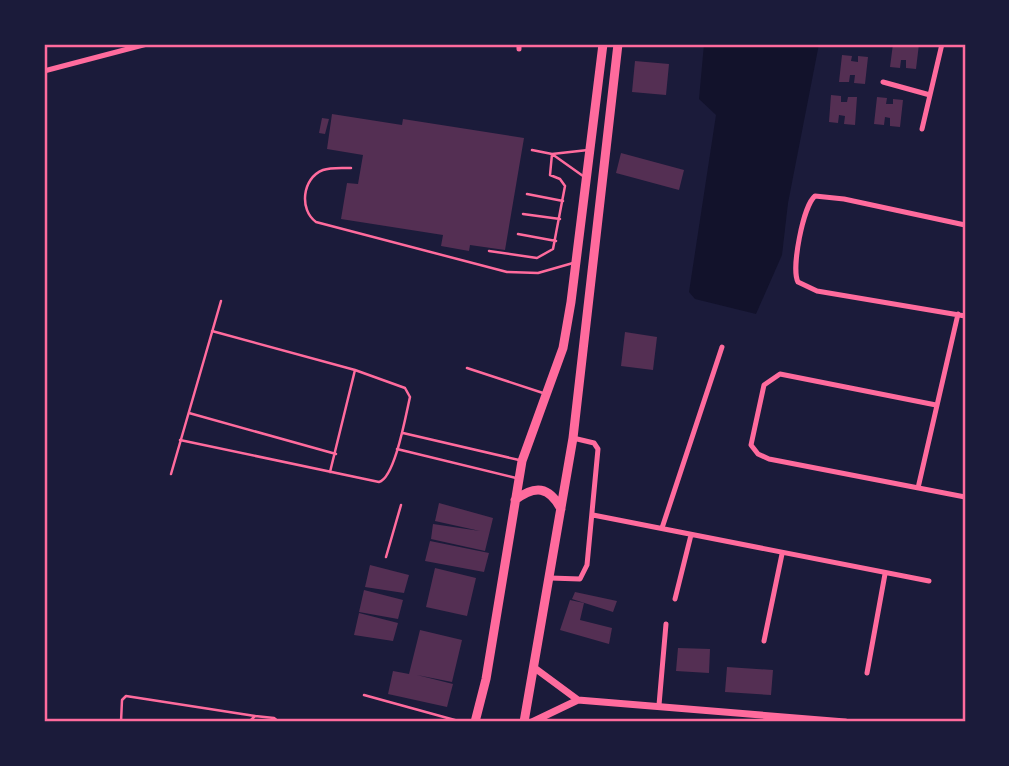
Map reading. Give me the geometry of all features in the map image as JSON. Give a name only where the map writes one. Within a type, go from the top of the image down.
[{"type":"main road","points":[[475,722],[486,679],[522,461],[563,348],[603,44]]},
{"type":"main road","points":[[524,722],[536,669],[573,438],[618,44]]},
{"type":"main road","points":[[515,500],[527,492],[544,489],[551,493],[562,511]]},
{"type":"street","points":[[44,71],[147,44]]},
{"type":"street","points":[[922,129],[942,44]]},
{"type":"street","points":[[883,82],[930,95]]},
{"type":"street","points":[[965,225],[844,198],[822,195],[811,198],[805,214],[795,276],[798,282],[817,291],[965,316]]},
{"type":"street","points":[[918,488],[958,314]]},
{"type":"street","points":[[662,528],[722,346]]},
{"type":"street","points":[[936,405],[789,375],[773,376],[764,384],[750,439],[752,450],[769,459],[965,497]]},
{"type":"street","points":[[550,578],[575,580],[585,574],[598,449],[594,443],[573,438]]},
{"type":"street","points":[[593,515],[929,581]]},
{"type":"street","points":[[675,599],[691,535]]},
{"type":"street","points":[[764,641],[782,554]]},
{"type":"street","points":[[867,673],[885,574]]},
{"type":"street","points":[[659,705],[666,624]]},
{"type":"street","points":[[536,669],[578,700]]},
{"type":"street","points":[[532,722],[556,708],[578,700],[845,722]]},
{"type":"lane","points":[[532,150],[552,154],[591,150]]},
{"type":"lane","points":[[552,154],[587,180]]},
{"type":"lane","points":[[489,251],[537,258],[550,253],[556,241],[564,182],[550,173],[552,154]]},
{"type":"lane","points":[[351,168],[325,169],[314,175],[308,185],[305,204],[308,216],[316,222],[508,272],[547,272],[576,261]]},
{"type":"lane","points":[[527,194],[563,201]]},
{"type":"lane","points":[[523,214],[560,219]]},
{"type":"lane","points":[[518,234],[556,241]]},
{"type":"lane","points":[[171,474],[221,301]]},
{"type":"lane","points":[[180,440],[330,472],[384,480],[397,449],[408,391],[398,384],[212,331]]},
{"type":"lane","points":[[467,368],[547,394]]},
{"type":"lane","points":[[330,472],[355,370]]},
{"type":"lane","points":[[189,413],[335,454]]},
{"type":"lane","points":[[401,432],[522,461]]},
{"type":"lane","points":[[397,449],[519,479]]},
{"type":"lane","points":[[386,557],[401,505]]},
{"type":"lane","points":[[364,695],[463,722]]},
{"type":"lane","points":[[121,722],[122,700],[126,696],[274,718],[279,722]]},
{"type":"lane","points":[[249,722],[255,716]]},
{"type":"shaded area","points":[[704,44],[819,44],[788,203],[782,255],[756,314],[695,299],[689,292],[716,115],[699,99]]},
{"type":"building","points":[[893,44],[909,47],[909,44],[919,44],[916,69],[906,68],[906,60],[901,60],[900,68],[890,67]]},
{"type":"building","points":[[842,55],[852,56],[851,61],[858,62],[858,56],[868,57],[865,84],[854,83],[855,75],[850,75],[849,82],[839,82]]},
{"type":"building","points":[[635,61],[669,64],[666,95],[632,92]]},
{"type":"building","points":[[831,95],[841,96],[841,102],[847,102],[848,97],[857,97],[855,125],[844,124],[845,116],[839,115],[838,123],[829,122]]},
{"type":"building","points":[[877,97],[887,98],[886,104],[893,104],[893,99],[903,100],[900,127],[890,126],[890,118],[885,117],[884,125],[874,124]]},
{"type":"building","points":[[332,114],[402,125],[403,119],[524,138],[505,250],[470,245],[469,251],[441,246],[443,235],[341,219],[347,183],[358,184],[363,155],[327,149]]},
{"type":"building","points":[[322,118],[329,119],[325,134],[319,133]]},
{"type":"building","points":[[621,153],[684,170],[679,190],[616,173]]},
{"type":"building","points":[[625,332],[657,337],[653,370],[621,366]]},
{"type":"building","points":[[439,503],[493,518],[485,551],[431,539],[433,524],[480,531],[435,521]]},
{"type":"building","points":[[430,541],[489,553],[484,572],[425,561]]},
{"type":"building","points":[[370,565],[409,575],[404,593],[365,587]]},
{"type":"building","points":[[435,568],[476,578],[467,616],[426,607]]},
{"type":"building","points":[[364,590],[403,600],[398,619],[359,612]]},
{"type":"building","points":[[575,592],[617,601],[613,612],[572,599]]},
{"type":"building","points":[[570,600],[584,603],[580,620],[612,628],[609,644],[560,630]]},
{"type":"building","points":[[359,613],[398,623],[393,641],[354,635]]},
{"type":"building","points":[[420,630],[462,640],[452,682],[417,675],[453,684],[447,707],[388,694],[393,671],[409,674]]},
{"type":"building","points":[[678,648],[710,649],[709,673],[676,671]]},
{"type":"building","points":[[727,667],[773,670],[771,695],[725,692]]}]
